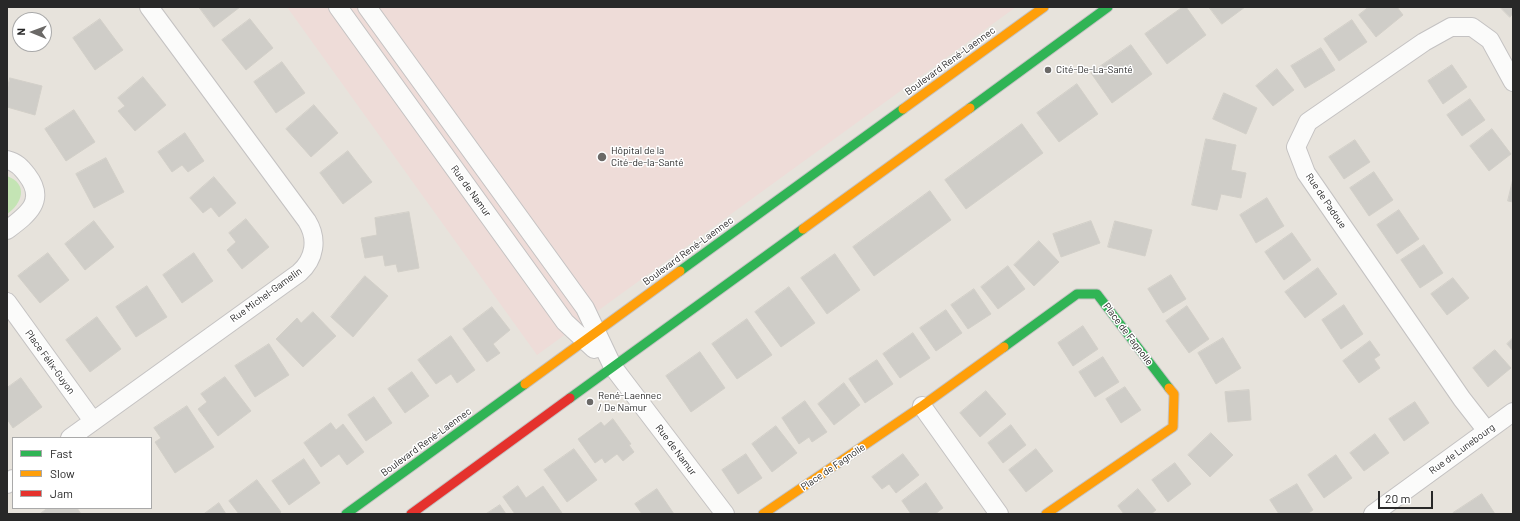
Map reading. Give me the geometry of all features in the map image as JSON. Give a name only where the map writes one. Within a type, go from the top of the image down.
[{"type":"street","name":"Rue Michel-Gamelin","points":[[71,437],[299,273],[311,258],[314,246],[312,233],[307,221],[149,7]]},
{"type":"street","name":"Rue de Namur","points":[[338,7],[565,322],[590,336],[725,514]]},
{"type":"street","name":"Rue de Namur","points":[[367,7],[585,308],[590,336]]},
{"type":"street","name":"Boulevard René-Laennec","points":[[346,514],[1044,7]]},
{"type":"street","points":[[411,514],[1108,7]]},
{"type":"street","name":"Rue de Padoue","points":[[1487,431],[1462,399],[1306,173],[1296,147],[1308,122],[1424,42],[1451,27],[1472,27],[1490,40],[1513,82]]},
{"type":"street","points":[[7,160],[16,163],[23,169],[32,183],[35,193],[34,204],[29,213],[7,230]]},
{"type":"street","name":"Place de Fagnolle","points":[[763,514],[922,406],[1077,294],[1098,294],[1174,394],[1173,426],[1046,514]]},
{"type":"street","name":"Place Félix-Guyon","points":[[7,302],[94,421]]},
{"type":"street","points":[[922,406],[999,514]]},
{"type":"street","name":"Rue de Lunebourg","points":[[1373,514],[1513,412]]},
{"type":"shaded area","name":"Hôpital de la Cité-de-la-Santé","points":[[287,7],[1016,7],[537,355]]},
{"type":"green space","points":[[7,176],[18,184],[21,189],[21,194],[16,205],[7,214]]},
{"type":"building","points":[[199,7],[240,7],[214,27]]},
{"type":"building","points":[[1183,7],[1186,7],[1206,35],[1167,64],[1145,34]]},
{"type":"building","points":[[1209,7],[1245,7],[1222,24]]},
{"type":"building","points":[[1369,7],[1397,7],[1403,15],[1376,37],[1359,15]]},
{"type":"building","points":[[1500,7],[1513,7],[1513,13],[1510,17]]},
{"type":"building","points":[[100,19],[123,50],[95,70],[73,38]]},
{"type":"building","points":[[250,19],[273,48],[246,70],[222,40]]},
{"type":"building","points":[[1352,20],[1367,42],[1339,61],[1324,39]]},
{"type":"building","points":[[1131,45],[1152,74],[1112,103],[1091,73]]},
{"type":"building","points":[[1321,48],[1335,70],[1305,88],[1291,66]]},
{"type":"building","points":[[282,62],[305,93],[276,113],[254,82]]},
{"type":"building","points":[[1452,65],[1467,87],[1443,104],[1428,81]]},
{"type":"building","points":[[1277,69],[1294,90],[1273,106],[1256,86]]},
{"type":"building","points":[[143,77],[166,105],[135,131],[118,111],[125,106],[118,98]]},
{"type":"building","points":[[10,78],[42,86],[35,115],[7,107],[7,91]]},
{"type":"building","points":[[1077,84],[1098,114],[1059,142],[1037,113]]},
{"type":"building","points":[[1224,93],[1257,108],[1246,134],[1213,119]]},
{"type":"building","points":[[1470,99],[1485,120],[1462,136],[1447,115]]},
{"type":"building","points":[[314,105],[338,133],[311,157],[286,129]]},
{"type":"building","points":[[74,110],[95,142],[66,161],[45,129]]},
{"type":"building","points":[[1022,124],[1043,153],[966,209],[945,180]]},
{"type":"building","points":[[1492,129],[1511,154],[1489,171],[1470,146]]},
{"type":"building","points":[[185,133],[204,161],[188,172],[182,165],[172,172],[158,152]]},
{"type":"building","points":[[1206,139],[1236,145],[1231,170],[1246,173],[1241,198],[1221,194],[1217,210],[1192,205]]},
{"type":"building","points":[[1355,140],[1370,162],[1344,179],[1329,157]]},
{"type":"building","points":[[348,151],[372,182],[343,204],[320,173]]},
{"type":"building","points":[[106,158],[124,192],[94,208],[76,174]]},
{"type":"building","points":[[1374,172],[1393,200],[1369,216],[1350,188]]},
{"type":"building","points":[[214,177],[236,203],[219,217],[211,207],[203,213],[190,198]]},
{"type":"building","points":[[1513,179],[1513,202],[1508,201]]},
{"type":"building","points":[[930,191],[951,220],[874,276],[853,247]]},
{"type":"building","points":[[1267,198],[1284,226],[1256,243],[1240,215]]},
{"type":"building","points":[[1399,210],[1419,239],[1397,254],[1377,225]]},
{"type":"building","points":[[409,212],[419,268],[398,272],[396,264],[385,266],[383,255],[365,258],[361,238],[377,235],[375,218]]},
{"type":"building","points":[[246,219],[269,247],[242,269],[227,250],[236,242],[229,233]]},
{"type":"building","points":[[94,221],[114,247],[85,270],[65,244]]},
{"type":"building","points":[[1091,221],[1100,243],[1061,257],[1053,234]]},
{"type":"building","points":[[1115,221],[1152,230],[1145,256],[1108,247]]},
{"type":"building","points":[[1292,233],[1311,260],[1284,280],[1265,252]]},
{"type":"building","points":[[1039,241],[1059,262],[1034,286],[1014,265]]},
{"type":"building","points":[[1424,245],[1443,273],[1420,288],[1401,260]]},
{"type":"building","points":[[48,253],[69,280],[40,303],[18,276]]},
{"type":"building","points":[[194,253],[213,281],[182,303],[163,275]]},
{"type":"building","points":[[835,254],[860,290],[827,314],[801,278]]},
{"type":"building","points":[[1008,266],[1025,289],[998,309],[981,287]]},
{"type":"building","points":[[1318,268],[1337,294],[1305,318],[1285,292]]},
{"type":"building","points":[[1171,275],[1186,299],[1163,313],[1148,289]]},
{"type":"building","points":[[365,276],[388,296],[353,337],[331,317]]},
{"type":"building","points":[[1453,278],[1469,298],[1447,315],[1431,294]]},
{"type":"building","points":[[147,286],[167,317],[136,337],[116,307]]},
{"type":"building","points":[[789,287],[815,323],[781,347],[755,312]]},
{"type":"building","points":[[974,289],[991,314],[968,329],[951,305]]},
{"type":"building","points":[[1344,305],[1363,334],[1341,349],[1322,320]]},
{"type":"building","points":[[1187,306],[1209,339],[1189,353],[1166,321]]},
{"type":"building","points":[[492,307],[510,330],[493,344],[500,353],[487,362],[463,329]]},
{"type":"building","points":[[946,310],[962,333],[936,351],[920,328]]},
{"type":"building","points":[[313,312],[336,336],[303,367],[276,339],[297,318],[301,323]]},
{"type":"building","points":[[97,317],[121,349],[90,372],[66,340]]},
{"type":"building","points":[[747,319],[772,355],[737,379],[712,344]]},
{"type":"building","points":[[1083,326],[1098,349],[1073,366],[1058,343]]},
{"type":"building","points":[[913,333],[930,358],[900,378],[883,354]]},
{"type":"building","points":[[451,336],[475,370],[457,383],[451,374],[436,384],[418,360]]},
{"type":"building","points":[[1223,338],[1241,368],[1216,384],[1198,353]]},
{"type":"building","points":[[1513,338],[1513,351],[1507,344]]},
{"type":"building","points":[[1370,341],[1380,355],[1374,359],[1380,368],[1359,383],[1343,361]]},
{"type":"building","points":[[269,344],[289,375],[255,397],[235,366]]},
{"type":"building","points":[[1495,350],[1511,368],[1488,387],[1473,368]]},
{"type":"building","points":[[700,352],[725,388],[691,412],[666,376]]},
{"type":"building","points":[[1103,357],[1119,382],[1095,397],[1079,372]]},
{"type":"building","points":[[877,360],[893,384],[865,403],[849,379]]},
{"type":"building","points":[[412,372],[429,396],[405,413],[388,389]]},
{"type":"building","points":[[225,377],[251,411],[218,436],[198,409],[207,402],[201,394]]},
{"type":"building","points":[[21,378],[42,407],[13,428],[7,419],[7,388]]},
{"type":"building","points":[[844,383],[860,405],[834,425],[818,404]]},
{"type":"building","points":[[1125,387],[1141,410],[1121,423],[1106,399]]},
{"type":"building","points":[[1249,390],[1251,420],[1228,422],[1225,392]]},
{"type":"building","points":[[986,391],[1006,414],[980,437],[960,413]]},
{"type":"building","points":[[374,397],[392,423],[366,441],[348,415]]},
{"type":"building","points":[[805,401],[827,432],[812,442],[809,437],[799,444],[782,418]]},
{"type":"building","points":[[1415,402],[1429,423],[1404,441],[1389,419]]},
{"type":"building","points":[[187,406],[214,447],[175,473],[155,442],[161,438],[154,428]]},
{"type":"building","points":[[613,419],[631,444],[629,445],[634,452],[623,461],[617,454],[605,463],[602,458],[595,463],[578,439],[601,422],[604,426]]},
{"type":"building","points":[[331,423],[336,430],[343,424],[364,452],[347,465],[339,454],[321,467],[304,443]]},
{"type":"building","points":[[1011,425],[1026,445],[1003,463],[988,443]]},
{"type":"building","points":[[776,426],[797,453],[772,472],[752,444]]},
{"type":"building","points":[[1211,433],[1233,455],[1210,477],[1188,455]]},
{"type":"building","points":[[1375,434],[1389,453],[1364,471],[1350,453]]},
{"type":"building","points":[[574,449],[597,480],[567,502],[544,470]]},
{"type":"building","points":[[1036,449],[1053,471],[1026,492],[1009,470]]},
{"type":"building","points":[[746,454],[762,478],[738,494],[722,470]]},
{"type":"building","points":[[903,454],[919,475],[896,493],[889,484],[882,489],[872,477]]},
{"type":"building","points":[[1336,455],[1352,478],[1324,498],[1308,475]]},
{"type":"building","points":[[304,459],[320,483],[289,505],[272,481]]},
{"type":"building","points":[[1175,463],[1191,484],[1168,502],[1152,480]]},
{"type":"building","points":[[257,480],[281,512],[279,514],[239,514],[229,501]]},
{"type":"building","points":[[926,483],[943,508],[935,514],[911,514],[902,501]]},
{"type":"building","points":[[1297,484],[1313,510],[1307,514],[1279,514],[1270,500]]},
{"type":"building","points":[[518,486],[526,498],[543,486],[562,513],[515,514],[503,497]]},
{"type":"building","points":[[657,489],[674,514],[642,514],[635,504]]},
{"type":"building","points":[[1138,489],[1156,510],[1151,514],[1124,514],[1118,506]]},
{"type":"building","points":[[1482,494],[1495,514],[1453,514],[1453,513]]},
{"type":"building","points":[[219,503],[226,514],[204,514]]},
{"type":"building","points":[[500,505],[506,514],[486,514]]},
{"type":"building","points":[[47,509],[78,509],[81,514],[40,514]]},
{"type":"traffic: fast","points":[[970,108],[1108,7]]},
{"type":"traffic: fast","points":[[680,271],[903,109]]},
{"type":"traffic: fast","points":[[570,398],[803,229]]},
{"type":"traffic: fast","points":[[1004,347],[1077,294],[1097,294],[1169,388]]},
{"type":"traffic: fast","points":[[346,514],[525,384]]},
{"type":"traffic: slow","points":[[903,109],[1044,7]]},
{"type":"traffic: slow","points":[[803,229],[970,108]]},
{"type":"traffic: slow","points":[[525,384],[680,271]]},
{"type":"traffic: slow","points":[[763,514],[922,406],[1004,347]]},
{"type":"traffic: slow","points":[[1046,514],[1173,427],[1174,394],[1169,388]]},
{"type":"traffic: jam","points":[[411,514],[570,398]]},
{"type":"place","name":"Cité-De-La-Santé","points":[[1048,70]]},
{"type":"place","name":"Hôpital de la Cité-de-la-Santé","points":[[602,157]]},
{"type":"place","name":"René-Laennec / De Namur","points":[[590,402]]}]
